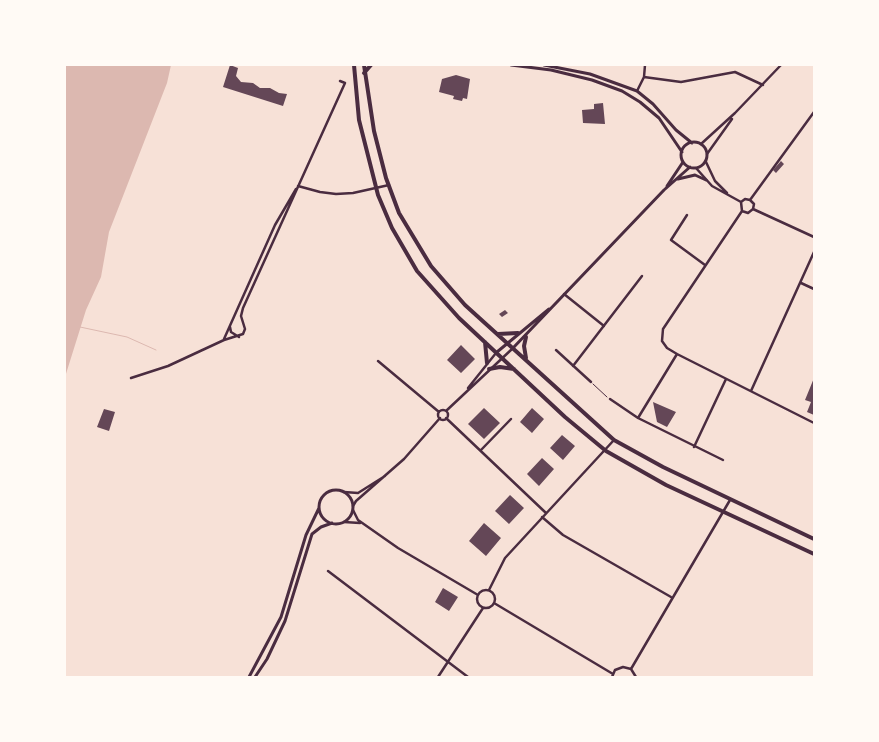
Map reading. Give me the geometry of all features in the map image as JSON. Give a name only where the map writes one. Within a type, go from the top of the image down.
[{"type":"main road","points":[[354,65],[359,120],[375,188],[392,228],[417,272],[459,318],[565,417],[606,451],[666,485],[814,554]]},
{"type":"main road","points":[[364,65],[374,131],[399,213],[431,266],[466,305],[614,440],[663,467],[814,539]]},
{"type":"main road","points":[[364,73],[371,65]]},
{"type":"main road","points":[[497,334],[508,335],[518,333]]},
{"type":"main road","points":[[526,336],[524,346],[527,360]]},
{"type":"main road","points":[[485,342],[487,363]]},
{"type":"main road","points":[[489,369],[500,367],[516,370]]},
{"type":"street","points":[[511,65],[551,70],[592,80],[622,91],[640,102],[659,118],[682,152],[683,162],[664,190]]},
{"type":"street","points":[[544,65],[570,69],[612,80],[637,91],[653,104],[676,130],[692,142],[701,144],[707,154]]},
{"type":"street","points":[[549,65],[551,70]]},
{"type":"street","points":[[564,65],[570,69]]},
{"type":"street","points":[[637,91],[644,77],[645,65]]},
{"type":"street","points":[[701,144],[735,114],[782,65]]},
{"type":"street","points":[[551,70],[555,66]]},
{"type":"street","points":[[644,77],[681,82],[735,72],[763,85]]},
{"type":"street","points":[[131,378],[168,366],[224,340],[238,337],[245,329],[241,316],[243,308],[345,82],[340,80]]},
{"type":"street","points":[[750,200],[814,112]]},
{"type":"street","points":[[730,196],[715,181],[706,162],[707,154],[735,114]]},
{"type":"street","points":[[682,152],[685,146],[692,142]]},
{"type":"street","points":[[683,162],[690,167],[696,168],[706,162]]},
{"type":"street","points":[[439,412],[446,411],[526,336],[551,307],[664,190],[690,167]]},
{"type":"street","points":[[696,168],[719,191],[741,202]]},
{"type":"street","points":[[678,179],[691,175],[706,180]]},
{"type":"street","points":[[298,186],[336,194],[353,193],[389,185]]},
{"type":"street","points":[[224,340],[274,224],[298,186]]},
{"type":"street","points":[[741,202],[745,199],[750,200],[754,204],[753,209],[748,213],[742,211]]},
{"type":"street","points":[[741,202],[742,211],[663,329],[662,341],[667,348],[676,354],[814,423]]},
{"type":"street","points":[[753,209],[814,237]]},
{"type":"street","points":[[687,215],[670,240],[705,265]]},
{"type":"street","points":[[751,391],[814,252]]},
{"type":"street","points":[[573,366],[642,276]]},
{"type":"street","points":[[801,283],[814,289]]},
{"type":"street","points":[[564,294],[604,326]]},
{"type":"street","points":[[462,396],[497,352],[551,307]]},
{"type":"street","points":[[230,325],[231,332],[238,337]]},
{"type":"street","points":[[556,350],[591,382]]},
{"type":"street","points":[[638,418],[676,354]]},
{"type":"street","points":[[378,361],[439,412],[440,418]]},
{"type":"street","points":[[694,447],[726,379]]},
{"type":"street","points":[[610,399],[638,418],[722,460]]},
{"type":"street","points":[[446,411],[446,418]]},
{"type":"street","points":[[344,522],[356,501],[390,472],[440,418],[446,418],[546,513]]},
{"type":"street","points":[[481,450],[510,419]]},
{"type":"street","points":[[489,590],[505,558],[606,451],[614,440]]},
{"type":"street","points":[[249,677],[281,617],[306,535],[320,508],[321,500],[328,492],[358,493],[390,472]]},
{"type":"street","points":[[344,492],[350,498],[353,508],[362,523],[398,548],[478,595]]},
{"type":"street","points":[[631,669],[730,498]]},
{"type":"street","points":[[320,508],[323,517],[332,523]]},
{"type":"street","points":[[542,517],[563,535],[671,597]]},
{"type":"street","points":[[255,677],[267,659],[285,621],[312,534],[321,527],[332,523],[362,523]]},
{"type":"street","points":[[328,571],[468,677]]},
{"type":"street","points":[[438,677],[483,608],[490,607],[494,603],[494,594],[489,590],[482,590],[478,595],[478,603],[483,608]]},
{"type":"street","points":[[494,603],[612,675],[623,667],[631,669],[636,677]]},
{"type":"path","points":[[591,382],[610,399]]},
{"type":"shaded area","points":[[65,65],[171,65],[167,83],[109,232],[101,277],[86,310],[65,377]]},
{"type":"building","points":[[230,65],[238,68],[236,76],[241,82],[253,83],[260,88],[270,88],[279,93],[287,94],[283,106],[223,87]]},
{"type":"building","points":[[456,75],[470,79],[467,99],[463,98],[462,101],[453,99],[454,96],[439,92],[442,79]]},
{"type":"building","points":[[603,103],[605,124],[583,123],[582,110],[594,109],[594,104]]},
{"type":"building","points":[[781,161],[784,164],[776,173],[773,170]]},
{"type":"building","points":[[505,310],[508,313],[502,317],[499,314]]},
{"type":"building","points":[[461,345],[475,359],[461,373],[447,360]]},
{"type":"building","points":[[814,378],[814,415],[807,412],[811,402],[805,400]]},
{"type":"building","points":[[653,402],[676,412],[667,427],[657,422]]},
{"type":"building","points":[[484,408],[500,423],[484,439],[468,424]]},
{"type":"building","points":[[532,408],[544,419],[532,433],[520,422]]},
{"type":"building","points":[[104,409],[115,412],[109,431],[97,427]]},
{"type":"building","points":[[562,435],[575,446],[563,460],[550,448]]},
{"type":"building","points":[[542,458],[554,469],[539,486],[527,474]]},
{"type":"building","points":[[510,495],[524,508],[509,524],[495,511]]},
{"type":"building","points":[[484,523],[501,538],[486,556],[469,541]]},
{"type":"building","points":[[443,588],[458,597],[449,611],[435,602]]},
{"type":"waterway","points":[[80,327],[127,337],[156,350]]}]
